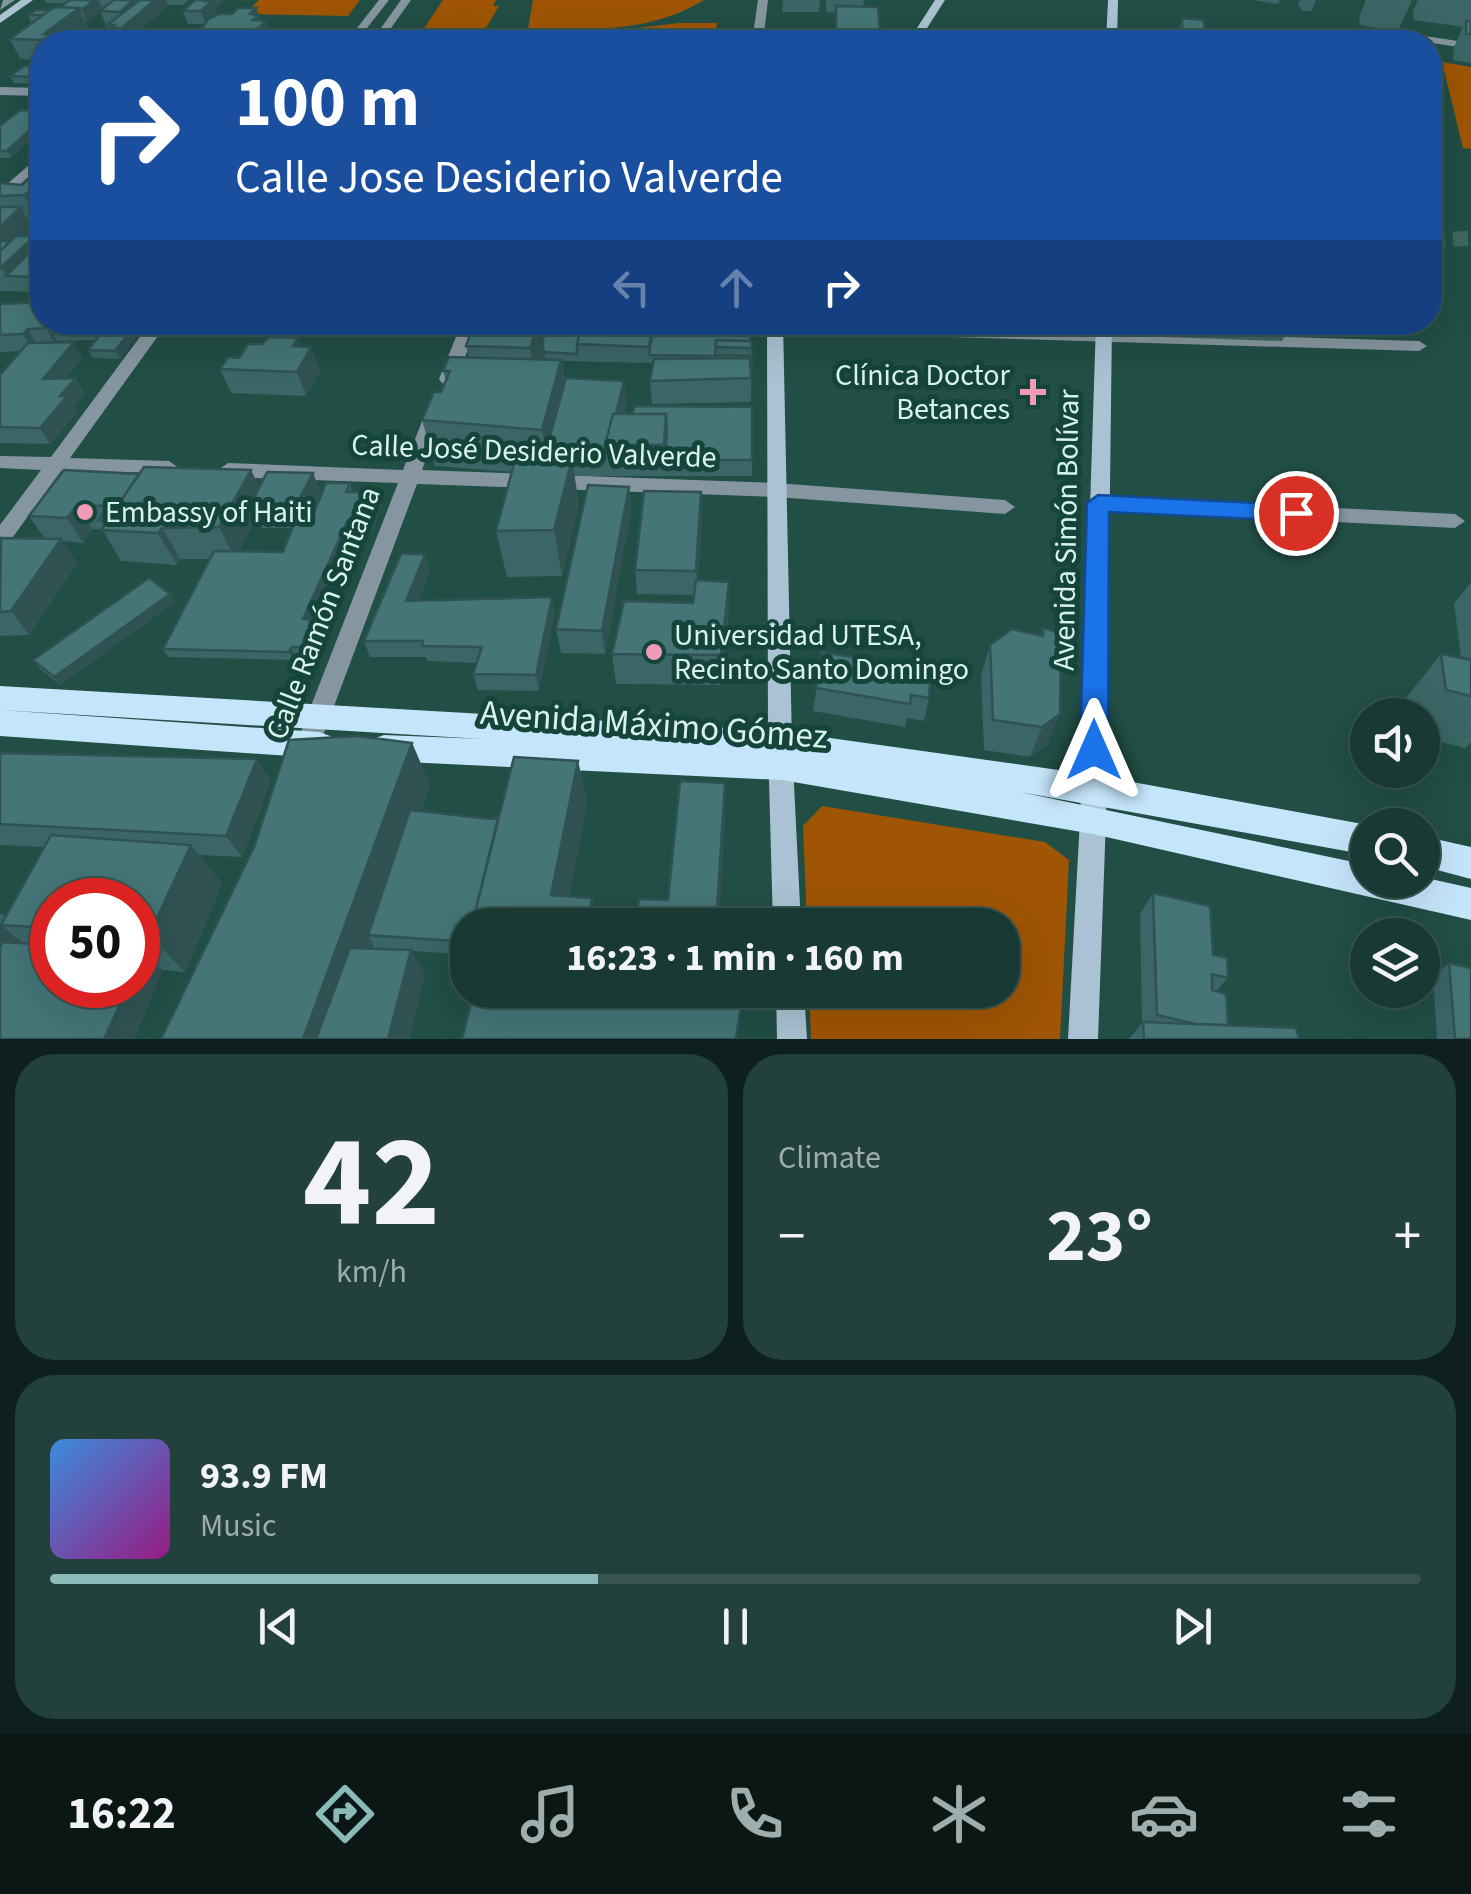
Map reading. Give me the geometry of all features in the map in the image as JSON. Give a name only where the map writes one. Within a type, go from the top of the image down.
[{"type":"main road","points":[[0,20],[28,0]]},
{"type":"main road","points":[[921,30],[940,0]]},
{"type":"main road","points":[[1112,30],[1113,0]]},
{"type":"main road","points":[[775,335],[786,908]]},
{"type":"main road","name":"Avenida Simón Bolívar","points":[[1083,1039],[1094,804],[1104,335]]},
{"type":"main road","name":"Avenida Máximo Gómez","points":[[0,698],[312,731]]},
{"type":"main road","name":"Avenida Máximo Gómez","points":[[0,723],[312,731],[781,755],[1094,804],[1350,838]]},
{"type":"main road","name":"Avenida Máximo Gómez","points":[[1094,804],[1471,904]]},
{"type":"main road","points":[[1440,855],[1471,862]]},
{"type":"main road","points":[[791,1008],[792,1039]]},
{"type":"street","points":[[0,8],[10,0]]},
{"type":"street","points":[[759,30],[763,0]]},
{"type":"street","points":[[360,30],[379,6],[402,6]]},
{"type":"street","points":[[385,30],[402,6]]},
{"type":"street","points":[[1442,42],[1471,46]]},
{"type":"street","points":[[0,91],[30,92]]},
{"type":"street","points":[[0,102],[30,103]]},
{"type":"street","points":[[10,190],[30,170]]},
{"type":"street","points":[[0,540],[151,335]]},
{"type":"street","name":"Calle Ramón Santana","points":[[294,780],[465,335]]},
{"type":"street","points":[[1215,335],[1419,346]]},
{"type":"street","name":"Calle José Desiderio Valverde","points":[[0,462],[776,490],[1005,508]]},
{"type":"street","points":[[1098,503],[1454,521]]},
{"type":"shaded area","points":[[259,0],[360,0],[348,16],[245,14]]},
{"type":"shaded area","points":[[443,0],[496,0],[493,6],[499,6],[485,30],[423,30]]},
{"type":"shaded area","points":[[533,0],[704,0],[641,24],[574,30],[528,29]]},
{"type":"shaded area","points":[[717,23],[716,30],[631,30]]},
{"type":"shaded area","points":[[1442,62],[1471,67],[1471,149],[1463,148]]},
{"type":"shaded area","points":[[822,806],[1045,842],[1069,860],[1060,1039],[811,1039],[810,1008],[1020,1008],[1020,908],[806,908],[803,826]]},
{"type":"building","points":[[70,0],[94,0],[82,10],[60,7]]},
{"type":"building","points":[[114,0],[133,0],[120,12],[100,11]]},
{"type":"building","points":[[140,0],[155,0],[122,28],[107,25]]},
{"type":"building","points":[[195,0],[212,1],[201,11],[183,11]]},
{"type":"building","points":[[836,6],[878,7],[880,30],[836,30]]},
{"type":"building","points":[[54,7],[79,8],[49,30],[30,30],[30,39],[10,39]]},
{"type":"building","points":[[238,8],[256,8],[250,14],[259,15],[253,20],[266,21],[259,28],[248,30],[201,30],[208,19],[232,14]]},
{"type":"building","points":[[36,10],[50,10],[43,15],[28,15]]},
{"type":"building","points":[[1182,18],[1204,20],[1205,30],[1183,30]]},
{"type":"building","points":[[1466,21],[1471,21],[1471,34],[1466,34]]},
{"type":"building","points":[[30,66],[30,77],[10,76]]},
{"type":"building","points":[[20,110],[30,110],[30,130],[7,151],[0,151],[0,126]]},
{"type":"building","points":[[30,177],[30,190],[24,195],[0,196],[0,183],[22,185]]},
{"type":"building","points":[[0,207],[21,207],[0,227]]},
{"type":"building","points":[[16,236],[30,236],[30,241],[0,268],[0,251]]},
{"type":"building","points":[[30,252],[30,277],[6,276]]},
{"type":"building","points":[[30,303],[30,329],[23,334],[0,335],[0,304]]},
{"type":"building","points":[[100,335],[127,335],[115,351],[88,350]]},
{"type":"building","points":[[470,335],[534,335],[530,348],[466,346]]},
{"type":"building","points":[[544,335],[579,335],[577,354],[544,352]]},
{"type":"building","points":[[579,335],[651,335],[649,347],[577,344]]},
{"type":"building","points":[[652,336],[750,336],[750,341],[716,340],[715,356],[649,355]]},
{"type":"building","points":[[269,337],[298,338],[293,346],[311,347],[297,372],[220,369],[228,357],[239,358],[248,344],[262,344]]},
{"type":"building","points":[[716,340],[752,341],[752,348],[716,347]]},
{"type":"building","points":[[74,342],[43,379],[76,378],[60,396],[67,396],[40,428],[0,427],[0,375],[28,343]]},
{"type":"building","points":[[752,356],[752,366],[750,358],[715,358]]},
{"type":"building","points":[[449,357],[561,360],[542,430],[422,420],[434,392],[441,392],[450,371],[443,371]]},
{"type":"building","points":[[750,358],[751,378],[650,381],[654,359]]},
{"type":"building","points":[[566,378],[624,381],[606,453],[546,451]]},
{"type":"building","points":[[634,406],[752,407],[752,460],[665,460],[666,414],[633,414]]},
{"type":"building","points":[[613,414],[666,414],[664,445],[605,445]]},
{"type":"building","points":[[572,459],[554,530],[496,531],[515,460]]},
{"type":"building","points":[[144,467],[251,470],[219,527],[162,528],[158,533],[101,530]]},
{"type":"building","points":[[64,470],[139,474],[107,521],[99,520],[109,506],[77,505],[67,518],[29,516]]},
{"type":"building","points":[[267,472],[313,473],[296,505],[251,504]]},
{"type":"building","points":[[326,483],[350,483],[346,492],[380,492],[370,521],[348,520],[303,619],[315,620],[303,647],[291,647],[289,652],[163,649],[214,551],[283,552],[295,521],[311,520]]},
{"type":"building","points":[[588,485],[629,487],[602,631],[556,629]]},
{"type":"building","points":[[644,491],[701,492],[696,571],[635,570]]},
{"type":"building","points":[[1,538],[61,539],[11,611],[0,612]]},
{"type":"building","points":[[401,554],[425,554],[406,601],[552,597],[536,675],[473,674],[482,647],[364,641]]},
{"type":"building","points":[[149,578],[170,594],[54,677],[33,660]]},
{"type":"building","points":[[696,580],[729,582],[721,655],[612,654],[624,601],[693,603]]},
{"type":"building","points":[[1043,628],[1061,633],[1060,714],[1042,727],[993,720],[990,645],[1012,629],[1043,636]]},
{"type":"building","points":[[822,652],[931,670],[929,698],[911,695],[910,704],[816,688]]},
{"type":"building","points":[[1441,654],[1471,660],[1471,696],[1446,690]]},
{"type":"building","points":[[357,736],[412,743],[303,1039],[161,1039],[254,847],[289,740]]},
{"type":"building","points":[[0,753],[257,759],[226,836],[0,824]]},
{"type":"building","points":[[514,757],[578,761],[551,895],[592,898],[591,908],[476,908]]},
{"type":"building","points":[[680,781],[725,783],[717,908],[638,908],[639,899],[668,900]]},
{"type":"building","points":[[410,810],[498,818],[476,908],[450,908],[450,941],[368,935]]},
{"type":"building","points":[[51,835],[191,845],[160,911],[160,878],[30,878],[30,927],[1,925]]},
{"type":"building","points":[[1153,893],[1210,906],[1213,955],[1227,958],[1228,978],[1212,974],[1212,990],[1226,994],[1228,1025],[1195,1024],[1157,1015]]},
{"type":"building","points":[[3,942],[30,944],[30,1008],[118,1008],[104,1039],[0,1039]]},
{"type":"building","points":[[350,948],[411,950],[388,1039],[316,1039]]},
{"type":"building","points":[[1449,963],[1471,968],[1471,1039],[1455,1039]]},
{"type":"building","points":[[470,1008],[741,1008],[736,1039],[462,1039]]},
{"type":"building","points":[[1143,1022],[1296,1028],[1299,1039],[1144,1039]]},
{"type":"tunnel","points":[[1442,240],[1471,238]]},
{"type":"place","name":"Clínica Doctor Betances","points":[[1033,392]]},
{"type":"place","name":"Embassy of Haiti","points":[[85,512]]},
{"type":"place","name":"Universidad UTESA, Recinto Santo Domingo","points":[[654,652]]},
{"type":"route","points":[[1094,750],[1098,503],[1296,513]]}]
